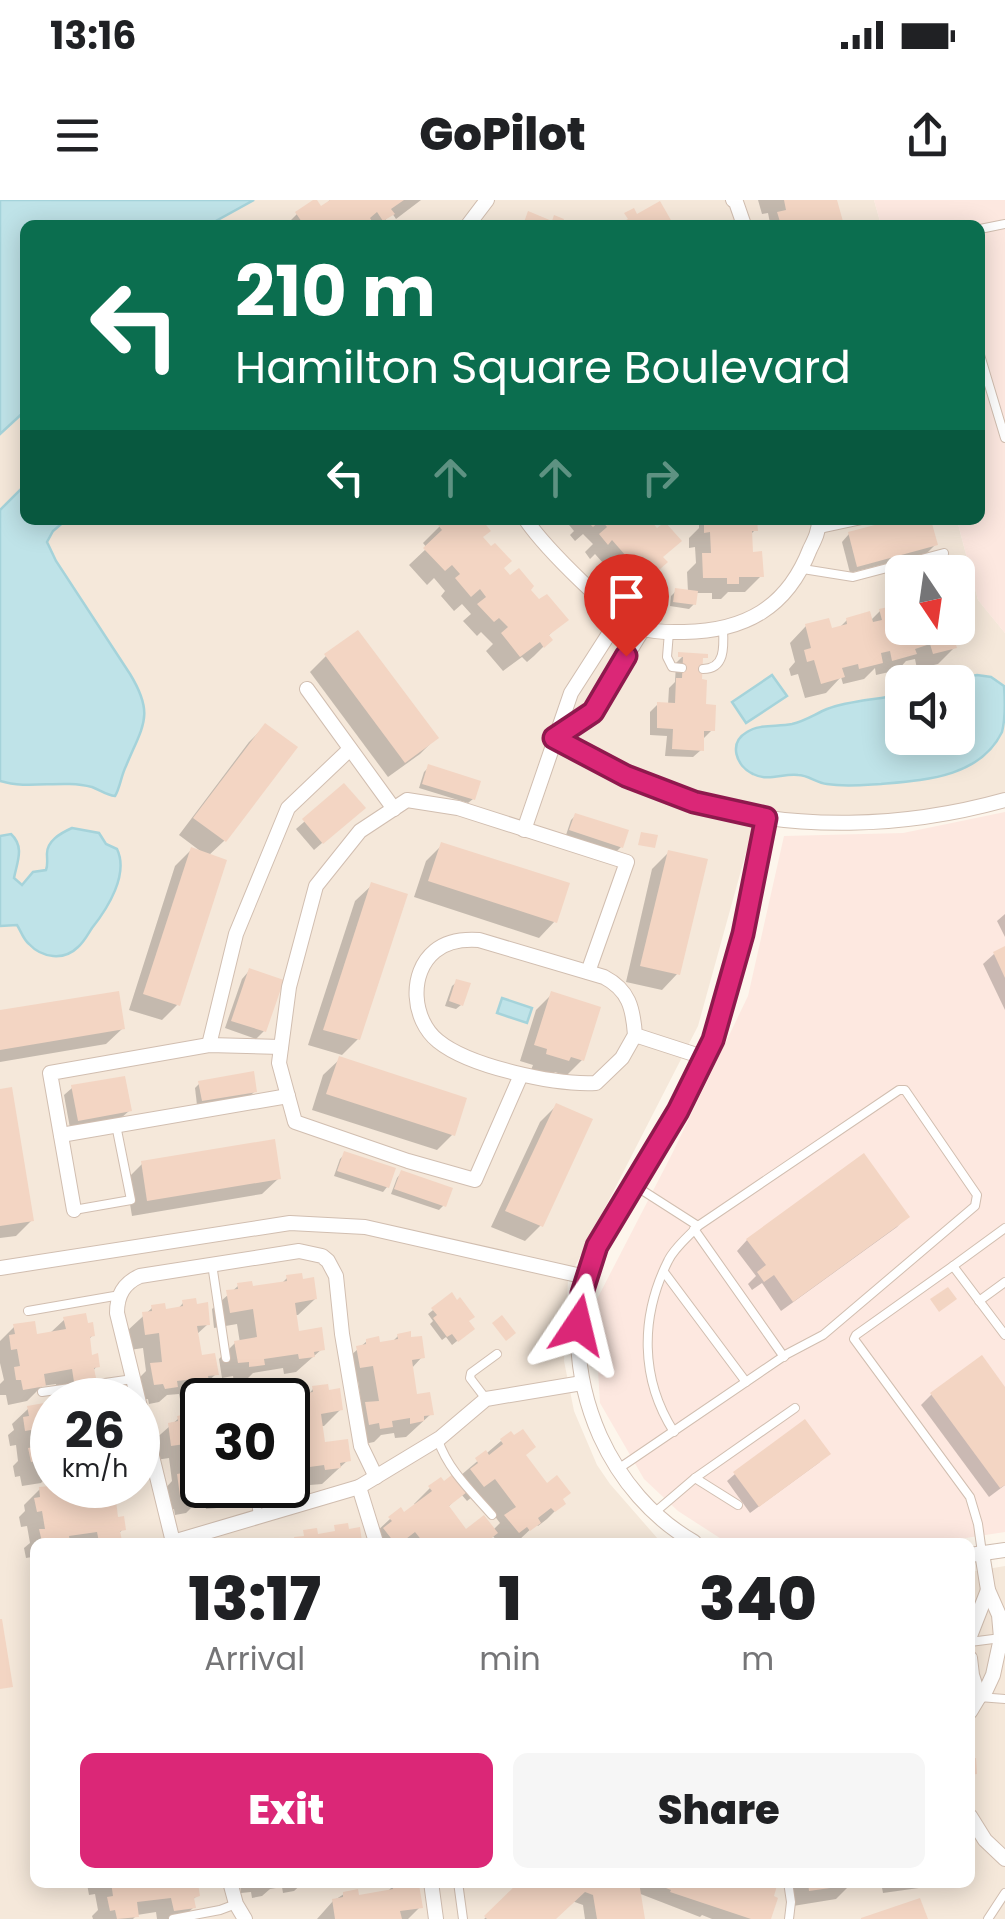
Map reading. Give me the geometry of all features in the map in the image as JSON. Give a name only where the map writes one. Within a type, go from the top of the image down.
[{"type":"street","points":[[472,220],[487,200]]},
{"type":"street","points":[[530,525],[582,581],[621,615],[643,629],[669,632],[723,630],[768,609],[802,569],[819,525]]},
{"type":"street","points":[[524,830],[571,693],[621,615]]},
{"type":"street","points":[[554,738],[593,712],[643,629]]},
{"type":"street","points":[[307,689],[394,809]]},
{"type":"street","points":[[554,738],[643,783],[694,802],[766,818],[814,822],[908,820],[1005,800]]},
{"type":"street","points":[[209,1045],[236,934],[288,808],[350,749]]},
{"type":"street","points":[[521,1075],[475,1180],[296,1122],[279,1063],[288,988],[316,886],[360,832],[407,800],[458,808],[627,862],[588,972]]},
{"type":"street","points":[[685,1538],[634,1493],[598,1432],[582,1383],[578,1325],[586,1277],[597,1246],[706,1058],[743,934],[766,818]]},
{"type":"street","points":[[461,939],[480,940],[604,976],[619,985],[634,1018],[635,1035],[622,1058],[596,1083],[576,1084],[521,1075],[462,1055],[438,1041],[422,1024],[416,985],[424,963],[436,949],[461,939]]},
{"type":"street","points":[[635,1035],[706,1058]]},
{"type":"street","points":[[74,1210],[50,1072],[209,1045],[281,1047]]},
{"type":"street","points":[[61,1135],[288,1096]]},
{"type":"street","points":[[0,1268],[290,1223],[365,1226],[586,1277]]},
{"type":"street","points":[[133,1378],[117,1312],[123,1287],[131,1280],[299,1251],[322,1256],[336,1276],[361,1446],[376,1477]]},
{"type":"street","points":[[186,1538],[358,1487],[438,1440],[486,1398],[582,1383]]},
{"type":"street","points":[[358,1487],[375,1538]]},
{"type":"street","points":[[160,1505],[171,1538]]},
{"type":"street","points":[[975,1704],[993,1675],[1001,1638],[999,1615],[976,1554],[1005,1550]]},
{"type":"street","points":[[975,1625],[988,1590]]},
{"type":"street","points":[[975,1684],[979,1697]]},
{"type":"street","points":[[975,1824],[1005,1859]]},
{"type":"street","points":[[232,1888],[245,1919]]},
{"type":"street","points":[[431,1888],[436,1919]]},
{"type":"lane","points":[[985,372],[1005,438]]},
{"type":"lane","points":[[802,569],[853,577],[944,553]]},
{"type":"lane","points":[[703,668],[712,669],[720,662],[723,630]]},
{"type":"lane","points":[[669,632],[667,658],[672,667],[682,668]]},
{"type":"lane","points":[[618,1469],[674,1432],[784,1356],[823,1335],[975,1206],[978,1195],[905,1090],[899,1090],[696,1228],[668,1259],[652,1305],[646,1342],[648,1367],[660,1410],[674,1432]]},
{"type":"lane","points":[[74,1210],[131,1200],[116,1125]]},
{"type":"lane","points":[[634,1185],[696,1228],[784,1356]]},
{"type":"lane","points":[[976,1554],[978,1524],[970,1497],[854,1338],[1005,1228]]},
{"type":"lane","points":[[212,1264],[226,1358]]},
{"type":"lane","points":[[952,1266],[1005,1335]]},
{"type":"lane","points":[[664,1272],[746,1382]]},
{"type":"lane","points":[[979,1301],[1005,1282]]},
{"type":"lane","points":[[28,1311],[120,1295]]},
{"type":"lane","points":[[486,1398],[470,1378],[497,1354]]},
{"type":"lane","points":[[654,1513],[795,1408]]},
{"type":"lane","points":[[438,1440],[454,1472],[492,1515]]},
{"type":"lane","points":[[696,1478],[738,1505]]},
{"type":"lane","points":[[257,1508],[258,1517]]},
{"type":"lane","points":[[975,1639],[1001,1638]]},
{"type":"lane","points":[[979,1697],[1005,1699]]},
{"type":"lane","points":[[459,1888],[463,1919]]},
{"type":"lane","points":[[789,1888],[789,1919]]},
{"type":"lane","points":[[988,1919],[1005,1894]]},
{"type":"lane","points":[[173,1919],[236,1904]]},
{"type":"shaded area","points":[[254,200],[874,200],[880,220],[217,220]]},
{"type":"shaded area","points":[[874,200],[1005,200],[1005,633],[978,600],[975,555],[966,555],[958,525],[985,525],[985,220],[880,220]]},
{"type":"shaded area","points":[[20,416],[20,525],[958,525],[966,555],[885,555],[885,645],[975,645],[975,589],[978,600],[1005,633],[1005,800],[951,813],[766,818],[750,838],[698,1026],[568,1280],[564,1361],[574,1411],[597,1465],[657,1538],[30,1538],[30,1888],[975,1888],[975,1571],[1005,1566],[1005,1919],[0,1919],[0,434]]},
{"type":"shaded area","points":[[1005,812],[1005,1532],[966,1538],[720,1538],[678,1511],[644,1479],[600,1403],[594,1305],[748,996],[784,836],[903,833]]},
{"type":"water","points":[[0,200],[254,200],[218,220],[20,220],[20,416],[0,434]]},
{"type":"water","points":[[20,490],[20,525],[60,525],[47,542],[56,561],[138,688],[144,720],[115,796],[81,785],[0,781],[0,510]]},
{"type":"water","points":[[772,675],[787,696],[746,723],[732,702]]},
{"type":"water","points":[[975,675],[991,677],[1004,686],[1002,732],[980,759],[950,773],[898,782],[834,785],[802,775],[759,776],[742,766],[736,754],[741,737],[752,729],[792,724],[836,706],[885,697],[885,755],[975,755]]},
{"type":"water","points":[[72,828],[99,833],[106,844],[117,849],[119,880],[84,940],[72,951],[53,956],[34,949],[17,925],[0,926],[0,836],[11,834],[18,844],[14,878],[22,885],[33,872],[46,870],[49,846]]},
{"type":"water","points":[[502,998],[532,1008],[527,1023],[497,1013]]},
{"type":"building","points":[[313,200],[321,206],[330,200],[404,200],[391,209],[395,214],[385,220],[377,212],[371,220],[301,220],[295,212]]},
{"type":"building","points":[[784,200],[837,200],[843,220],[779,220],[777,212],[786,210]]},
{"type":"building","points":[[660,201],[671,220],[626,220],[624,213],[634,208],[637,214]]},
{"type":"building","points":[[528,211],[550,220],[525,220]]},
{"type":"building","points":[[438,525],[486,525],[491,531],[483,537],[491,546],[495,543],[512,561],[504,568],[510,575],[519,568],[539,599],[547,594],[569,620],[549,635],[553,640],[544,648],[540,642],[520,657],[501,633],[508,627],[499,618],[494,622],[477,604],[486,597],[480,589],[471,597],[455,578],[460,574],[452,565],[445,571],[423,548],[442,530]]},
{"type":"building","points":[[668,525],[682,541],[663,557],[668,562],[659,570],[654,565],[635,581],[619,562],[626,556],[612,540],[608,545],[599,534],[607,527]]},
{"type":"building","points":[[704,525],[757,525],[758,531],[752,531],[753,552],[762,551],[764,577],[739,577],[739,584],[727,584],[727,578],[703,578],[702,553],[711,553],[710,532],[704,533]]},
{"type":"building","points":[[875,525],[932,525],[938,545],[901,555],[885,555],[885,559],[857,567],[848,532]]},
{"type":"building","points":[[675,588],[698,591],[696,605],[673,602]]},
{"type":"building","points":[[885,608],[885,645],[927,645],[915,649],[917,654],[892,661],[890,651],[881,653],[883,663],[859,669],[858,664],[842,668],[845,677],[821,684],[814,660],[807,662],[804,650],[811,648],[805,624],[829,618],[832,628],[847,624],[846,618],[870,611],[873,622],[882,620],[879,609]]},
{"type":"building","points":[[358,630],[439,738],[405,763],[324,654]]},
{"type":"building","points":[[930,645],[956,645],[957,648],[933,654]]},
{"type":"building","points":[[678,652],[708,654],[708,658],[703,658],[702,679],[707,680],[706,704],[716,705],[715,731],[704,731],[704,751],[672,749],[673,729],[657,728],[657,702],[675,703],[676,678],[682,678],[683,657],[678,657]]},
{"type":"building","points":[[265,723],[298,747],[226,842],[193,818]]},
{"type":"building","points":[[428,764],[481,781],[475,800],[422,784]]},
{"type":"building","points":[[344,783],[366,808],[323,844],[302,819]]},
{"type":"building","points":[[575,813],[629,830],[623,848],[569,830]]},
{"type":"building","points":[[641,832],[658,835],[655,848],[638,845]]},
{"type":"building","points":[[441,842],[570,883],[557,923],[428,881]]},
{"type":"building","points":[[191,847],[227,860],[180,1006],[143,994]]},
{"type":"building","points":[[668,850],[708,859],[680,975],[640,966]]},
{"type":"building","points":[[371,882],[408,894],[360,1040],[323,1030]]},
{"type":"building","points":[[1005,946],[1005,978],[993,952]]},
{"type":"building","points":[[249,968],[284,980],[266,1032],[231,1021]]},
{"type":"building","points":[[456,979],[471,983],[463,1006],[449,1001]]},
{"type":"building","points":[[119,991],[125,1029],[0,1050],[0,1010]]},
{"type":"building","points":[[551,991],[601,1007],[584,1061],[546,1054],[547,1049],[534,1045]]},
{"type":"building","points":[[339,1056],[467,1098],[455,1136],[326,1094]]},
{"type":"building","points":[[254,1071],[257,1092],[202,1101],[198,1081]]},
{"type":"building","points":[[125,1076],[132,1111],[78,1121],[71,1085]]},
{"type":"building","points":[[12,1087],[34,1221],[0,1226],[0,1089]]},
{"type":"building","points":[[556,1103],[593,1119],[543,1227],[505,1211]]},
{"type":"building","points":[[275,1139],[281,1179],[147,1201],[141,1161]]},
{"type":"building","points":[[344,1151],[396,1168],[389,1188],[337,1171]]},
{"type":"building","points":[[864,1153],[910,1217],[793,1302],[774,1275],[764,1282],[757,1272],[766,1265],[746,1239]]},
{"type":"building","points":[[401,1170],[453,1188],[446,1207],[394,1189]]},
{"type":"building","points":[[302,1273],[303,1279],[314,1277],[317,1299],[295,1303],[299,1331],[322,1327],[325,1350],[314,1352],[315,1357],[299,1359],[298,1354],[264,1359],[265,1365],[249,1367],[249,1362],[238,1363],[234,1341],[257,1337],[253,1309],[230,1313],[226,1290],[238,1289],[237,1283],[252,1281],[253,1286],[287,1281],[286,1275]]},
{"type":"building","points":[[948,1287],[957,1299],[939,1312],[930,1299]]},
{"type":"building","points":[[452,1292],[475,1317],[469,1321],[475,1329],[458,1342],[452,1334],[447,1337],[433,1318],[437,1315],[431,1308]]},
{"type":"building","points":[[196,1298],[197,1304],[208,1302],[210,1325],[197,1326],[202,1355],[215,1353],[219,1375],[180,1378],[178,1387],[165,1389],[160,1378],[153,1378],[150,1363],[162,1362],[159,1333],[145,1335],[142,1312],[152,1311],[151,1305],[165,1303],[166,1309],[183,1306],[182,1300]]},
{"type":"building","points":[[86,1313],[88,1323],[93,1322],[92,1355],[98,1353],[100,1367],[94,1368],[96,1378],[73,1378],[72,1369],[44,1374],[45,1378],[30,1378],[30,1389],[23,1390],[14,1367],[20,1366],[17,1349],[11,1350],[9,1335],[15,1334],[13,1324],[35,1321],[37,1334],[66,1329],[63,1317]]},
{"type":"building","points":[[502,1315],[516,1333],[506,1341],[492,1323]]},
{"type":"building","points":[[411,1331],[411,1337],[422,1336],[425,1358],[412,1360],[417,1394],[430,1392],[434,1415],[410,1424],[410,1418],[392,1421],[393,1427],[380,1429],[379,1423],[369,1425],[365,1402],[379,1401],[373,1366],[360,1368],[356,1346],[379,1336],[380,1342],[398,1339],[397,1334]]},
{"type":"building","points":[[982,1355],[1005,1387],[1005,1485],[1000,1488],[930,1393]]},
{"type":"building","points":[[328,1384],[329,1390],[340,1388],[343,1410],[321,1414],[325,1442],[348,1439],[351,1461],[340,1463],[341,1468],[310,1467],[312,1386]]},
{"type":"building","points":[[30,1405],[30,1430],[25,1431],[23,1417],[29,1416]]},
{"type":"building","points":[[180,1415],[180,1445],[171,1446],[168,1423],[178,1421]]},
{"type":"building","points":[[805,1419],[831,1454],[759,1507],[733,1472]]},
{"type":"building","points":[[523,1429],[536,1447],[526,1455],[547,1483],[557,1475],[571,1493],[563,1499],[566,1504],[555,1512],[551,1508],[538,1518],[541,1523],[519,1533],[504,1515],[516,1507],[495,1479],[484,1487],[470,1469],[478,1463],[475,1458],[486,1450],[489,1455],[503,1444],[500,1439]]},
{"type":"building","points":[[453,1474],[467,1492],[449,1506],[466,1529],[484,1515],[498,1533],[492,1538],[420,1538],[415,1532],[407,1538],[391,1538],[383,1528],[392,1521],[388,1517],[401,1507],[404,1512],[432,1491],[428,1486],[441,1477],[444,1481]]},
{"type":"building","points":[[36,1508],[117,1508],[118,1517],[124,1516],[126,1530],[120,1531],[121,1538],[98,1538],[97,1532],[69,1538],[41,1538],[39,1529],[45,1529],[42,1511],[37,1512]]},
{"type":"building","points":[[348,1523],[349,1529],[360,1527],[361,1538],[294,1538],[304,1536],[303,1530],[317,1528],[318,1534],[335,1531],[334,1525]]},
{"type":"building","points":[[0,1619],[13,1687],[0,1689]]},
{"type":"building","points":[[112,1888],[199,1888],[200,1896],[194,1898],[196,1908],[174,1911],[171,1898],[137,1902],[139,1917],[117,1919],[115,1910],[110,1911],[107,1897],[113,1896]]},
{"type":"building","points":[[420,1888],[423,1908],[400,1911],[402,1919],[335,1919],[332,1899],[343,1897],[343,1892],[358,1889],[359,1895]]},
{"type":"building","points":[[513,1888],[640,1888],[645,1919],[597,1919],[593,1895],[585,1892],[556,1919],[484,1916]]},
{"type":"building","points":[[666,1888],[776,1888],[774,1896],[778,1898],[771,1919],[751,1919]]},
{"type":"building","points":[[920,1898],[928,1919],[861,1919],[861,1918]]},
{"type":"route","points":[[578,1325],[582,1293],[597,1246],[678,1111],[713,1040],[743,934],[766,818],[694,802],[626,776],[554,738],[593,712],[626,656]]}]
